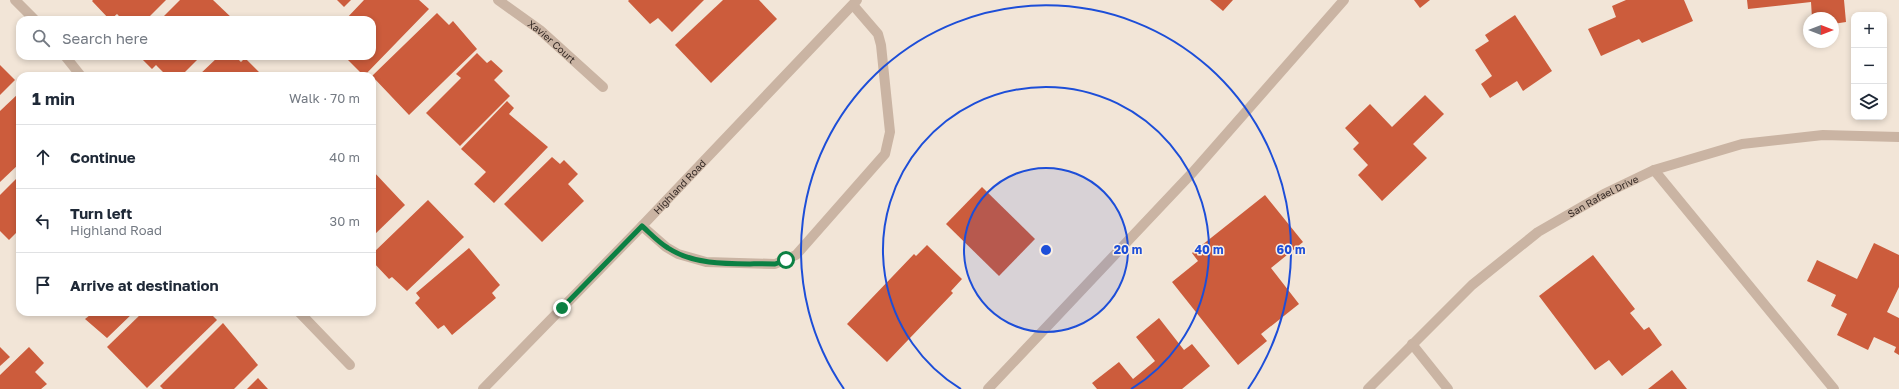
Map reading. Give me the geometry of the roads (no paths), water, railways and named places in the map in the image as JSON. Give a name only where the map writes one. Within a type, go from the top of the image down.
[{"type":"street","points":[[15,0],[31,16]]},
{"type":"street","name":"Xavier Court","points":[[498,0],[540,30],[603,87]]},
{"type":"street","points":[[988,389],[1193,172],[1344,0]]},
{"type":"street","points":[[642,226],[666,247],[678,254],[706,262],[775,264],[796,255],[885,154],[889,144],[890,132],[881,45],[878,34],[855,2]]},
{"type":"street","name":"Highland Road","points":[[484,389],[642,226],[855,2]]},
{"type":"street","points":[[67,60],[78,72]]},
{"type":"street","name":"San Rafael Drive","points":[[1368,389],[1472,285],[1538,232],[1604,194],[1654,170],[1742,144],[1823,135],[1899,137]]},
{"type":"street","points":[[1654,170],[1834,389]]},
{"type":"street","points":[[304,316],[350,365]]},
{"type":"street","points":[[1412,344],[1448,389]]}]
